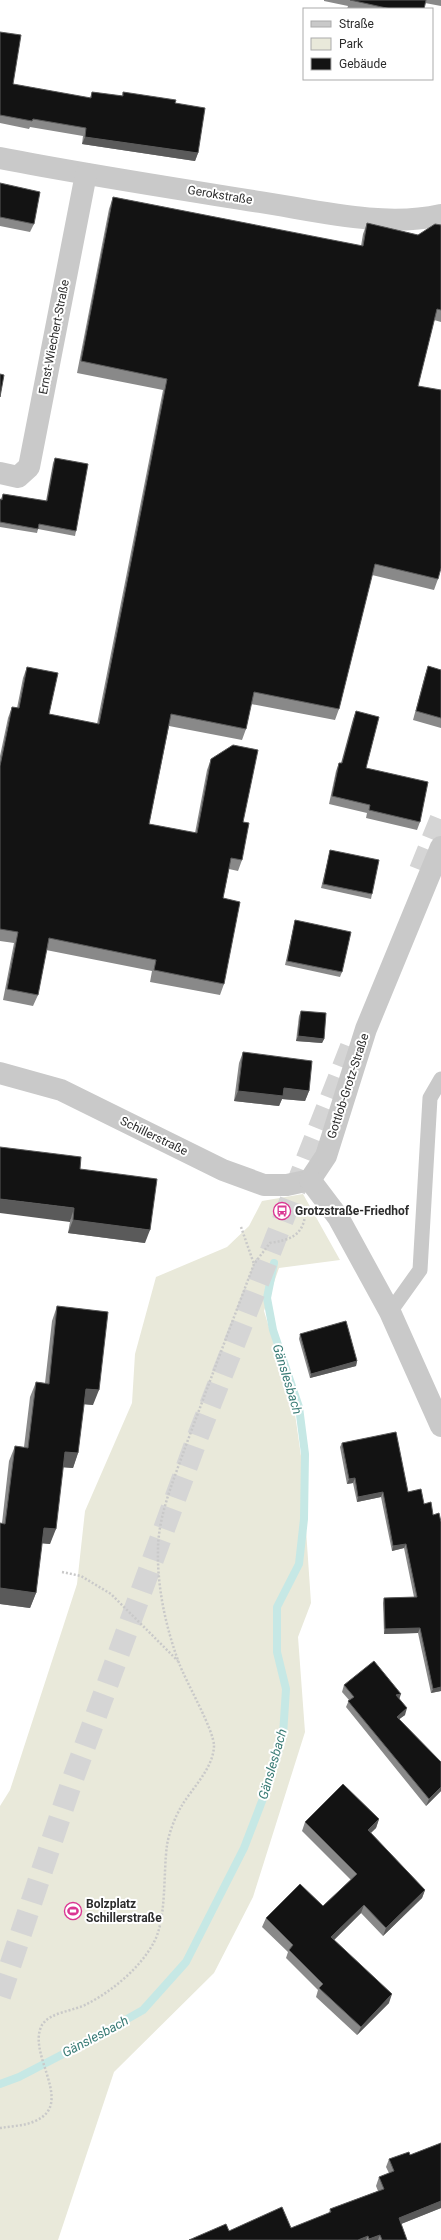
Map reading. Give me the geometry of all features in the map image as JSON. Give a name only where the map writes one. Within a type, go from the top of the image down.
[{"type":"street","name":"Gerokstraße","points":[[0,158],[86,174],[369,219],[430,217],[441,215]]},
{"type":"street","name":"Ernst-Wiechert-Straße","points":[[0,473],[18,477],[29,467],[86,174]]},
{"type":"street","name":"Gottlob-Grotz-Straße","points":[[310,1180],[326,1156],[366,1029],[441,847]]},
{"type":"street","name":"Schillerstraße","points":[[0,1073],[61,1090],[223,1170],[264,1185],[287,1185],[310,1180]]},
{"type":"street","points":[[310,1180],[338,1217],[390,1312],[441,1426]]},
{"type":"lane","points":[[390,1312],[420,1270],[430,1098],[441,1079]]},
{"type":"path","points":[[0,2128],[36,2121],[47,2111],[52,2098],[49,2077],[39,2050],[38,2038],[43,2023],[58,2014],[85,2005],[110,1990],[136,1966],[153,1944],[162,1921],[163,1882],[168,1842],[179,1810],[212,1760],[214,1744],[178,1661],[160,1593],[157,1547],[164,1510],[197,1414],[254,1264],[270,1243],[290,1240],[298,1232],[304,1222],[310,1180]]},
{"type":"path","points":[[241,1227],[254,1264]]},
{"type":"path","points":[[62,1572],[81,1576],[111,1594],[178,1661]]},
{"type":"green space","points":[[303,1194],[340,1260],[279,1268],[264,1311],[295,1414],[301,1456],[311,1603],[298,1637],[305,1732],[253,1897],[214,1973],[114,2072],[58,2240],[0,2240],[0,1806],[10,1790],[77,1584],[85,1511],[132,1403],[135,1354],[156,1277],[227,1247],[249,1226],[262,1201]]},
{"type":"building","points":[[350,0],[426,0],[424,8],[386,8]]},
{"type":"building","points":[[0,32],[21,35],[13,84],[91,98],[92,92],[123,96],[123,92],[176,100],[175,103],[205,108],[198,153],[85,137],[86,128],[0,115]]},
{"type":"building","points":[[0,183],[40,192],[34,224],[0,217]]},
{"type":"building","points":[[113,197],[363,246],[367,223],[418,235],[435,224],[441,225],[441,310],[437,309],[418,386],[441,390],[441,568],[438,579],[375,564],[339,709],[254,692],[246,729],[171,714],[149,824],[197,833],[211,759],[233,745],[258,750],[243,822],[249,823],[242,860],[231,858],[223,898],[240,902],[224,984],[154,970],[156,960],[49,938],[38,995],[7,989],[18,932],[0,929],[0,766],[12,707],[19,708],[27,667],[58,673],[49,714],[99,724],[167,379],[81,361]]},
{"type":"building","points":[[0,374],[4,375],[0,397]]},
{"type":"building","points":[[55,458],[88,464],[76,531],[39,524],[38,529],[0,522],[0,499],[2,500],[3,494],[47,501]]},
{"type":"building","points":[[428,666],[441,670],[441,718],[416,711]]},
{"type":"building","points":[[356,711],[379,717],[366,768],[428,782],[420,822],[369,810],[370,805],[332,796],[339,763],[342,763]]},
{"type":"building","points":[[330,850],[379,860],[372,894],[323,884]]},
{"type":"building","points":[[295,920],[351,932],[342,972],[287,961]]},
{"type":"building","points":[[301,1011],[326,1013],[324,1039],[298,1036]]},
{"type":"building","points":[[243,1052],[312,1061],[309,1091],[284,1088],[283,1096],[238,1091]]},
{"type":"building","points":[[0,1147],[81,1157],[80,1169],[157,1179],[150,1230],[73,1220],[74,1208],[0,1199]]},
{"type":"building","points":[[57,1306],[108,1312],[99,1390],[86,1389],[78,1453],[65,1452],[56,1529],[44,1528],[36,1593],[0,1588],[0,1523],[5,1524],[15,1446],[28,1448],[36,1382],[49,1384]]},
{"type":"building","points":[[346,1321],[357,1361],[311,1374],[300,1334]]},
{"type":"building","points":[[396,1432],[408,1492],[421,1489],[424,1504],[431,1502],[433,1515],[439,1513],[441,1522],[441,1687],[433,1689],[420,1628],[385,1629],[384,1598],[417,1597],[406,1544],[393,1546],[383,1492],[358,1497],[355,1478],[349,1479],[342,1443]]},
{"type":"building","points":[[374,1661],[401,1694],[396,1695],[407,1708],[397,1717],[441,1762],[441,1787],[429,1799],[348,1701],[354,1697],[344,1685]]},
{"type":"building","points":[[343,1784],[379,1819],[368,1830],[425,1890],[386,1928],[364,1905],[331,1937],[392,1994],[361,2027],[319,1988],[323,1984],[289,1950],[293,1945],[266,1918],[300,1884],[323,1906],[357,1874],[305,1822]]},
{"type":"building","points":[[441,2143],[441,2201],[399,2218],[407,2240],[382,2240],[380,2235],[369,2239],[368,2236],[358,2240],[189,2240],[226,2224],[229,2231],[282,2207],[291,2228],[331,2212],[330,2209],[384,2189],[379,2177],[394,2171],[389,2159],[409,2152],[410,2155]]},
{"type":"waterway","name":"Gänslesbach","points":[[0,2084],[19,2077],[92,2039],[143,2010],[186,1962],[244,1848],[269,1783],[283,1735],[286,1689],[277,1652],[277,1607],[299,1564],[304,1519],[305,1454],[299,1407],[273,1330],[267,1298],[274,1263]]},
{"type":"tunnel","points":[[420,870],[441,818]]},
{"type":"tunnel","points":[[0,1996],[70,1787],[198,1436],[352,1044]]},
{"type":"place","name":"Grotzstraße-Friedhof","points":[[282,1211]]},
{"type":"place","name":"Bolzplatz Schillerstraße","points":[[73,1911]]}]
